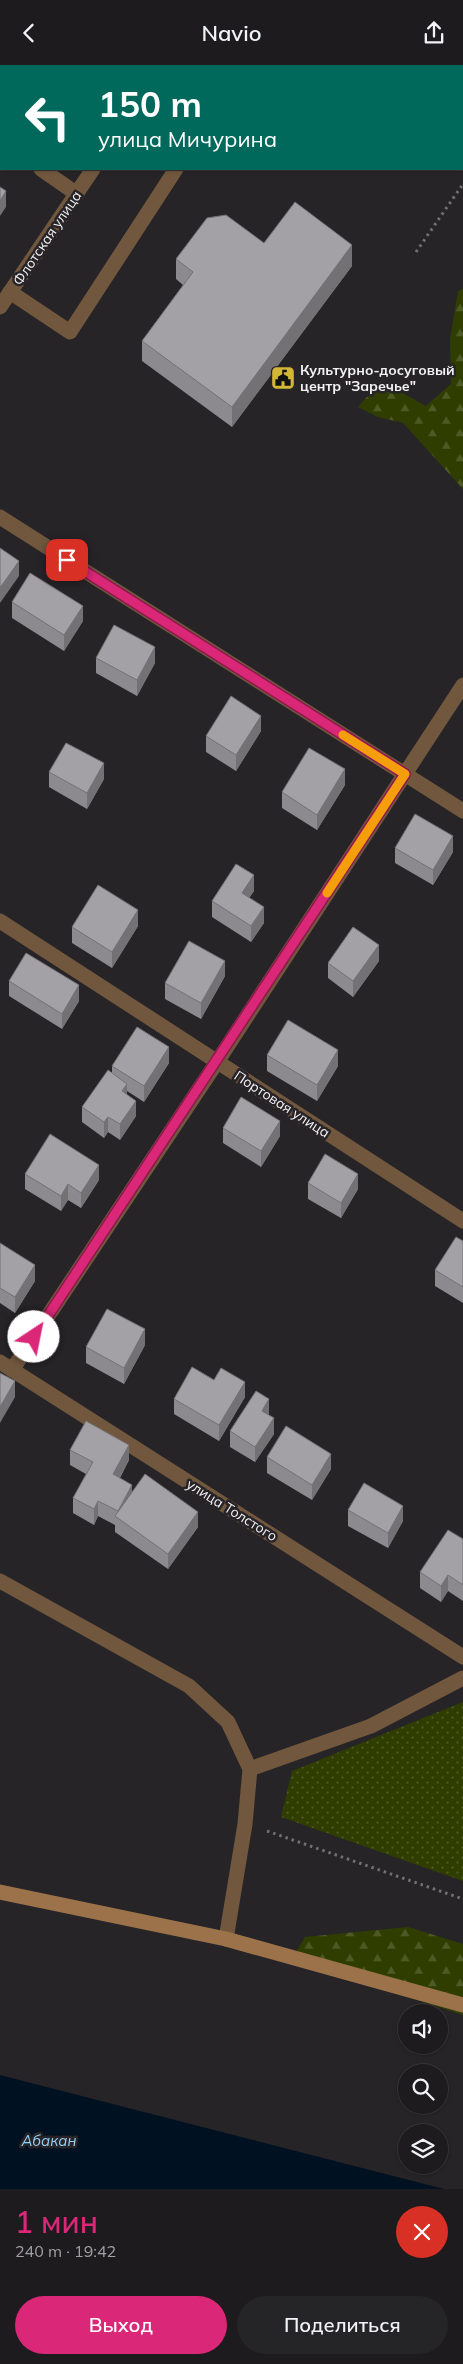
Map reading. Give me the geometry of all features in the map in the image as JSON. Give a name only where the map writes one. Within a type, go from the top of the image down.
[{"type":"street","points":[[41,170],[77,194]]},
{"type":"street","name":"Флотская улица","points":[[0,307],[92,170]]},
{"type":"street","points":[[10,292],[70,332],[175,170]]},
{"type":"street","points":[[0,517],[463,811]]},
{"type":"street","points":[[6,1366],[217,1062],[463,685]]},
{"type":"street","name":"Портовая улица","points":[[0,921],[463,1221]]},
{"type":"street","name":"улица Толстого","points":[[6,1366],[463,1657]]},
{"type":"street","points":[[0,1581],[189,1686],[228,1722],[250,1769],[245,1824],[226,1939]]},
{"type":"street","points":[[250,1769],[371,1726],[463,1679]]},
{"type":"street","points":[[0,1892],[226,1939],[463,2005]]},
{"type":"path","points":[[416,252],[463,184]]},
{"type":"path","points":[[245,1824],[463,1899]]},
{"type":"green space","points":[[463,289],[463,489],[403,423],[378,417],[358,407],[381,381],[426,406],[451,384],[450,339],[458,291]]},
{"type":"green space","points":[[463,1702],[463,1881],[281,1817],[292,1771]]},
{"type":"green space","points":[[408,1927],[463,1944],[463,2015],[448,2010],[448,2004],[429,2004],[292,1959],[305,1937]]},
{"type":"water","name":"Абакан","points":[[0,2075],[444,2189],[0,2189]]},
{"type":"building","points":[[0,187],[6,191],[0,201]]},
{"type":"building","points":[[295,202],[352,245],[232,407],[142,341],[193,272],[176,259],[207,218],[226,215],[264,243]]},
{"type":"building","points":[[0,548],[19,561],[0,588]]},
{"type":"building","points":[[30,573],[83,606],[64,635],[12,602]]},
{"type":"building","points":[[114,625],[155,647],[137,680],[96,658]]},
{"type":"building","points":[[231,696],[261,716],[236,755],[206,736]]},
{"type":"building","points":[[66,743],[104,763],[87,793],[49,772]]},
{"type":"building","points":[[309,748],[345,769],[317,815],[282,792]]},
{"type":"building","points":[[415,814],[453,836],[433,870],[395,848]]},
{"type":"building","points":[[236,864],[254,875],[242,893],[264,907],[251,926],[212,901]]},
{"type":"building","points":[[98,885],[138,910],[112,952],[72,927]]},
{"type":"building","points":[[353,927],[379,945],[353,981],[328,963]]},
{"type":"building","points":[[189,941],[225,961],[201,1003],[165,983]]},
{"type":"building","points":[[26,953],[79,985],[62,1014],[9,981]]},
{"type":"building","points":[[288,1020],[338,1050],[317,1085],[267,1055]]},
{"type":"building","points":[[137,1027],[169,1047],[144,1086],[112,1066]]},
{"type":"building","points":[[108,1070],[127,1084],[122,1091],[136,1101],[120,1124],[108,1117],[104,1122],[82,1107]]},
{"type":"building","points":[[241,1097],[280,1121],[261,1151],[223,1128]]},
{"type":"building","points":[[50,1134],[99,1165],[81,1193],[68,1184],[61,1196],[25,1174]]},
{"type":"building","points":[[325,1154],[358,1174],[341,1203],[308,1183]]},
{"type":"building","points":[[456,1237],[463,1241],[463,1287],[435,1270]]},
{"type":"building","points":[[0,1243],[35,1265],[15,1297],[0,1288]]},
{"type":"building","points":[[107,1309],[145,1329],[124,1368],[86,1347]]},
{"type":"building","points":[[192,1367],[214,1380],[221,1368],[245,1382],[219,1425],[174,1399]]},
{"type":"building","points":[[0,1373],[15,1381],[0,1407]]},
{"type":"building","points":[[256,1391],[269,1399],[262,1411],[274,1418],[255,1447],[230,1431]]},
{"type":"building","points":[[86,1421],[129,1445],[113,1474],[132,1485],[118,1511],[98,1501],[94,1509],[73,1498],[93,1462],[70,1450]]},
{"type":"building","points":[[286,1426],[331,1454],[312,1485],[267,1457]]},
{"type":"building","points":[[145,1474],[198,1512],[168,1554],[115,1516]]},
{"type":"building","points":[[364,1483],[403,1506],[388,1533],[348,1510]]},
{"type":"building","points":[[448,1530],[463,1539],[463,1585],[448,1575],[441,1586],[420,1572]]},
{"type":"slow traffic","points":[[327,893],[405,774],[343,735]]},
{"type":"place","name":"Культурно-досуговый центр \"Заречье\"","points":[[283,378]]},
{"type":"route","points":[[34,1337],[405,774],[67,560]]}]
